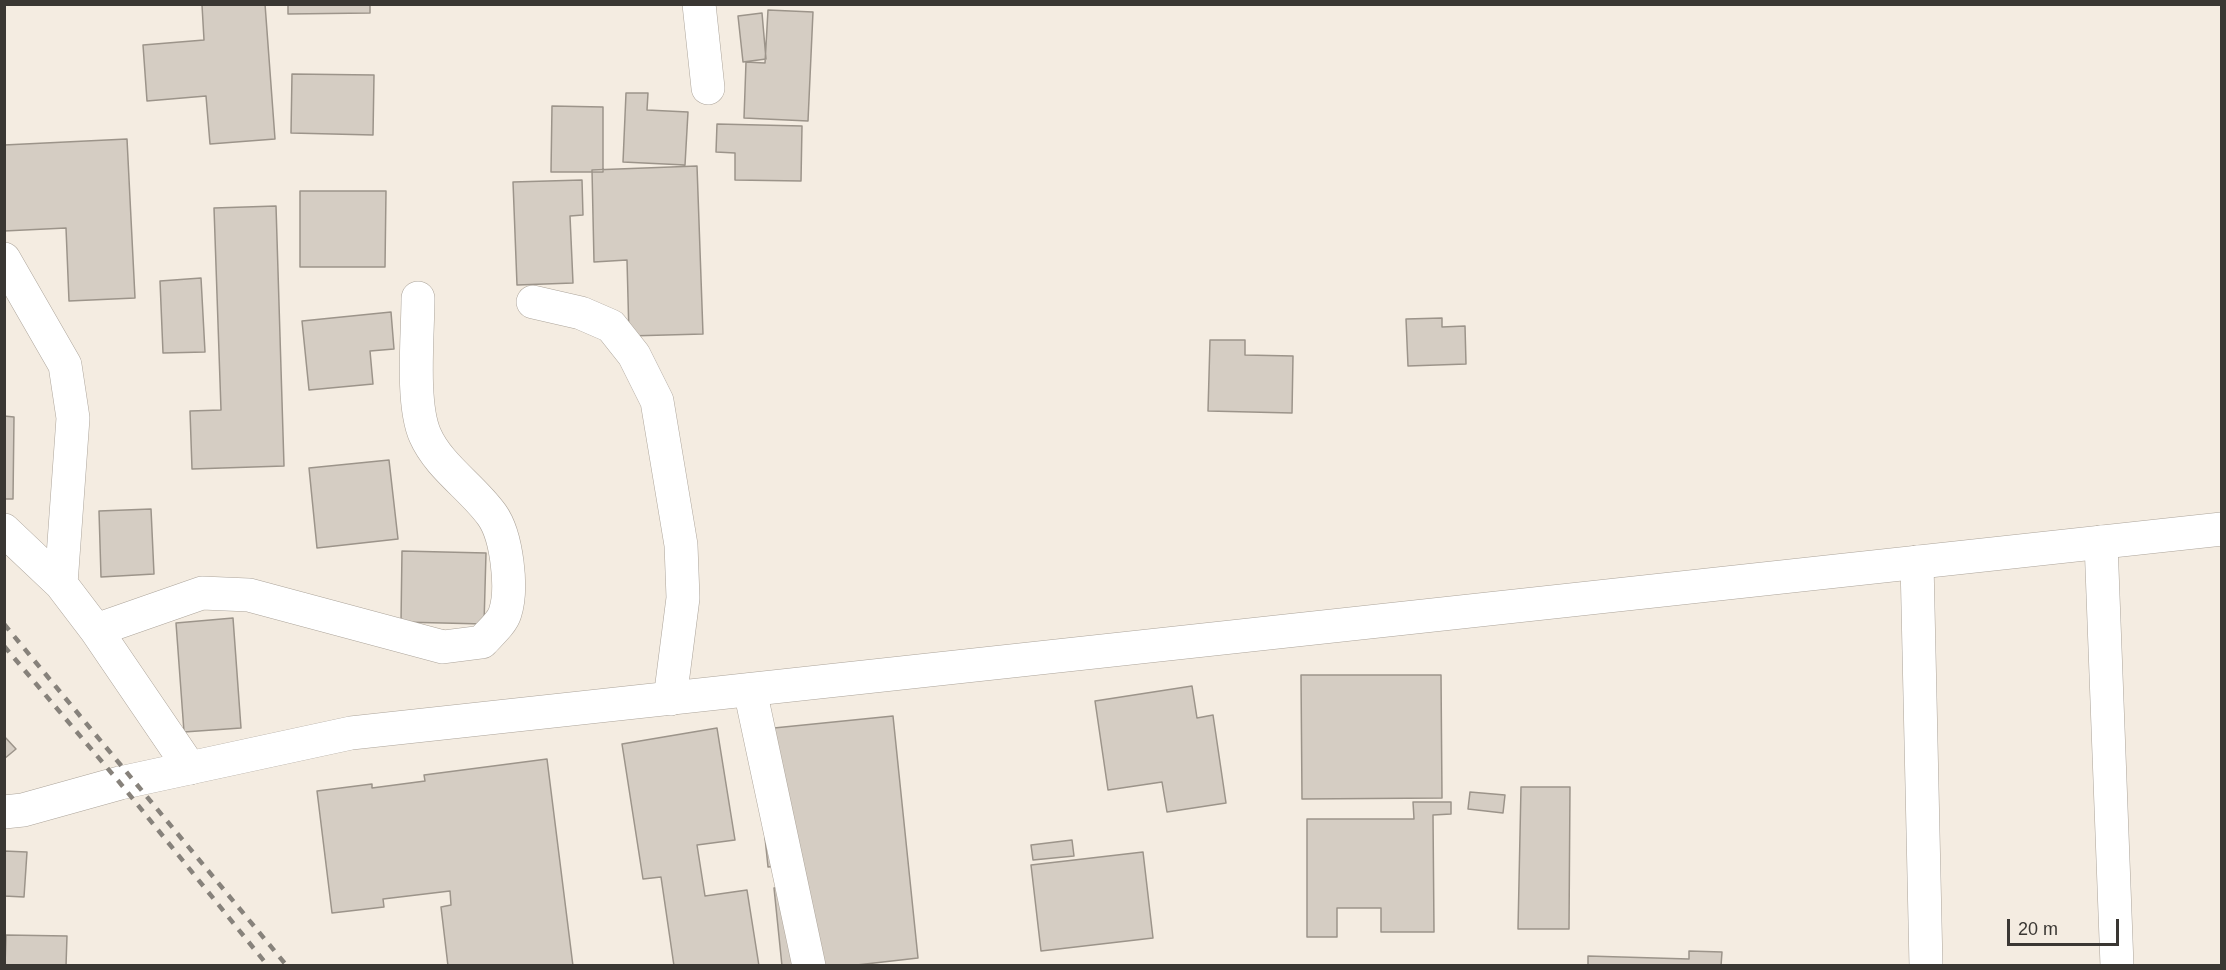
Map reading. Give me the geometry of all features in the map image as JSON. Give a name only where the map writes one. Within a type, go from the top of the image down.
[{"type":"street","points":[[699,4],[708,88]]},
{"type":"street","points":[[4,260],[65,364],[73,418],[62,584]]},
{"type":"street","points":[[96,630],[202,593],[249,596],[443,647],[482,642],[505,615],[509,591],[506,553],[493,517],[443,463],[425,436],[418,411],[418,298]]},
{"type":"street","points":[[533,302],[581,313],[611,326],[634,355],[657,401],[681,545],[683,598],[670,699]]},
{"type":"street","points":[[4,812],[23,810],[120,783],[351,734],[2222,529]]},
{"type":"street","points":[[4,530],[62,584],[190,768]]},
{"type":"street","points":[[2101,542],[2117,966]]},
{"type":"street","points":[[1917,562],[1926,966]]},
{"type":"street","points":[[750,690],[809,966]]},
{"type":"building","points":[[265,4],[275,139],[210,144],[206,96],[147,101],[143,45],[204,40],[202,5]]},
{"type":"building","points":[[288,4],[370,4],[370,13],[288,14]]},
{"type":"building","points":[[768,10],[813,12],[808,121],[744,118],[746,62],[765,63]]},
{"type":"building","points":[[762,13],[766,59],[743,62],[738,16]]},
{"type":"building","points":[[292,74],[374,75],[373,135],[291,133]]},
{"type":"building","points":[[626,93],[648,93],[647,110],[688,112],[685,165],[623,162]]},
{"type":"building","points":[[552,106],[603,107],[603,172],[551,172]]},
{"type":"building","points":[[717,124],[802,126],[801,181],[735,180],[735,153],[716,152]]},
{"type":"building","points":[[127,139],[135,298],[69,301],[66,228],[4,231],[4,145]]},
{"type":"building","points":[[697,166],[703,334],[629,336],[627,260],[594,262],[592,170]]},
{"type":"building","points":[[582,180],[583,215],[570,216],[573,283],[517,285],[513,182]]},
{"type":"building","points":[[300,191],[386,191],[385,267],[300,267]]},
{"type":"building","points":[[276,206],[284,466],[192,469],[190,411],[221,410],[214,208]]},
{"type":"building","points":[[201,278],[205,352],[163,353],[160,281]]},
{"type":"building","points":[[391,312],[394,349],[370,351],[373,384],[309,390],[302,321]]},
{"type":"building","points":[[1442,318],[1442,327],[1465,326],[1466,364],[1408,366],[1406,319]]},
{"type":"building","points":[[1210,340],[1245,340],[1245,355],[1293,356],[1292,413],[1208,411]]},
{"type":"building","points":[[4,416],[14,417],[13,499],[4,499]]},
{"type":"building","points":[[389,460],[398,539],[317,548],[309,468]]},
{"type":"building","points":[[151,509],[154,574],[101,577],[99,511]]},
{"type":"building","points":[[402,551],[486,553],[484,624],[401,622]]},
{"type":"building","points":[[233,618],[241,728],[184,732],[176,623]]},
{"type":"building","points":[[1301,675],[1441,675],[1442,798],[1302,799]]},
{"type":"building","points":[[1192,686],[1197,718],[1213,715],[1226,803],[1167,812],[1162,782],[1108,790],[1095,701]]},
{"type":"building","points":[[893,716],[918,958],[848,966],[782,966],[774,888],[795,886],[793,864],[768,867],[754,730]]},
{"type":"building","points":[[717,728],[735,840],[697,845],[705,896],[747,890],[759,966],[674,966],[661,877],[643,879],[622,744]]},
{"type":"building","points":[[4,736],[16,749],[4,759]]},
{"type":"building","points":[[547,759],[573,966],[448,966],[441,907],[451,905],[450,891],[383,899],[384,907],[332,913],[317,791],[372,784],[372,788],[425,781],[424,775]]},
{"type":"building","points":[[1521,787],[1570,787],[1569,929],[1518,929]]},
{"type":"building","points":[[1470,792],[1505,795],[1503,813],[1468,809]]},
{"type":"building","points":[[1413,802],[1451,802],[1451,814],[1433,815],[1434,932],[1381,932],[1381,908],[1337,908],[1337,937],[1307,937],[1307,819],[1414,819]]},
{"type":"building","points":[[1072,840],[1074,856],[1033,860],[1031,845]]},
{"type":"building","points":[[4,851],[27,852],[24,897],[4,896]]},
{"type":"building","points":[[1143,852],[1153,938],[1041,951],[1031,865]]},
{"type":"building","points":[[6,935],[67,936],[66,966],[5,966]]},
{"type":"building","points":[[1689,951],[1722,952],[1721,966],[1588,966],[1588,956],[1689,959]]},
{"type":"railway","points":[[4,624],[287,966]]},
{"type":"railway","points":[[4,646],[120,783],[268,966]]}]
